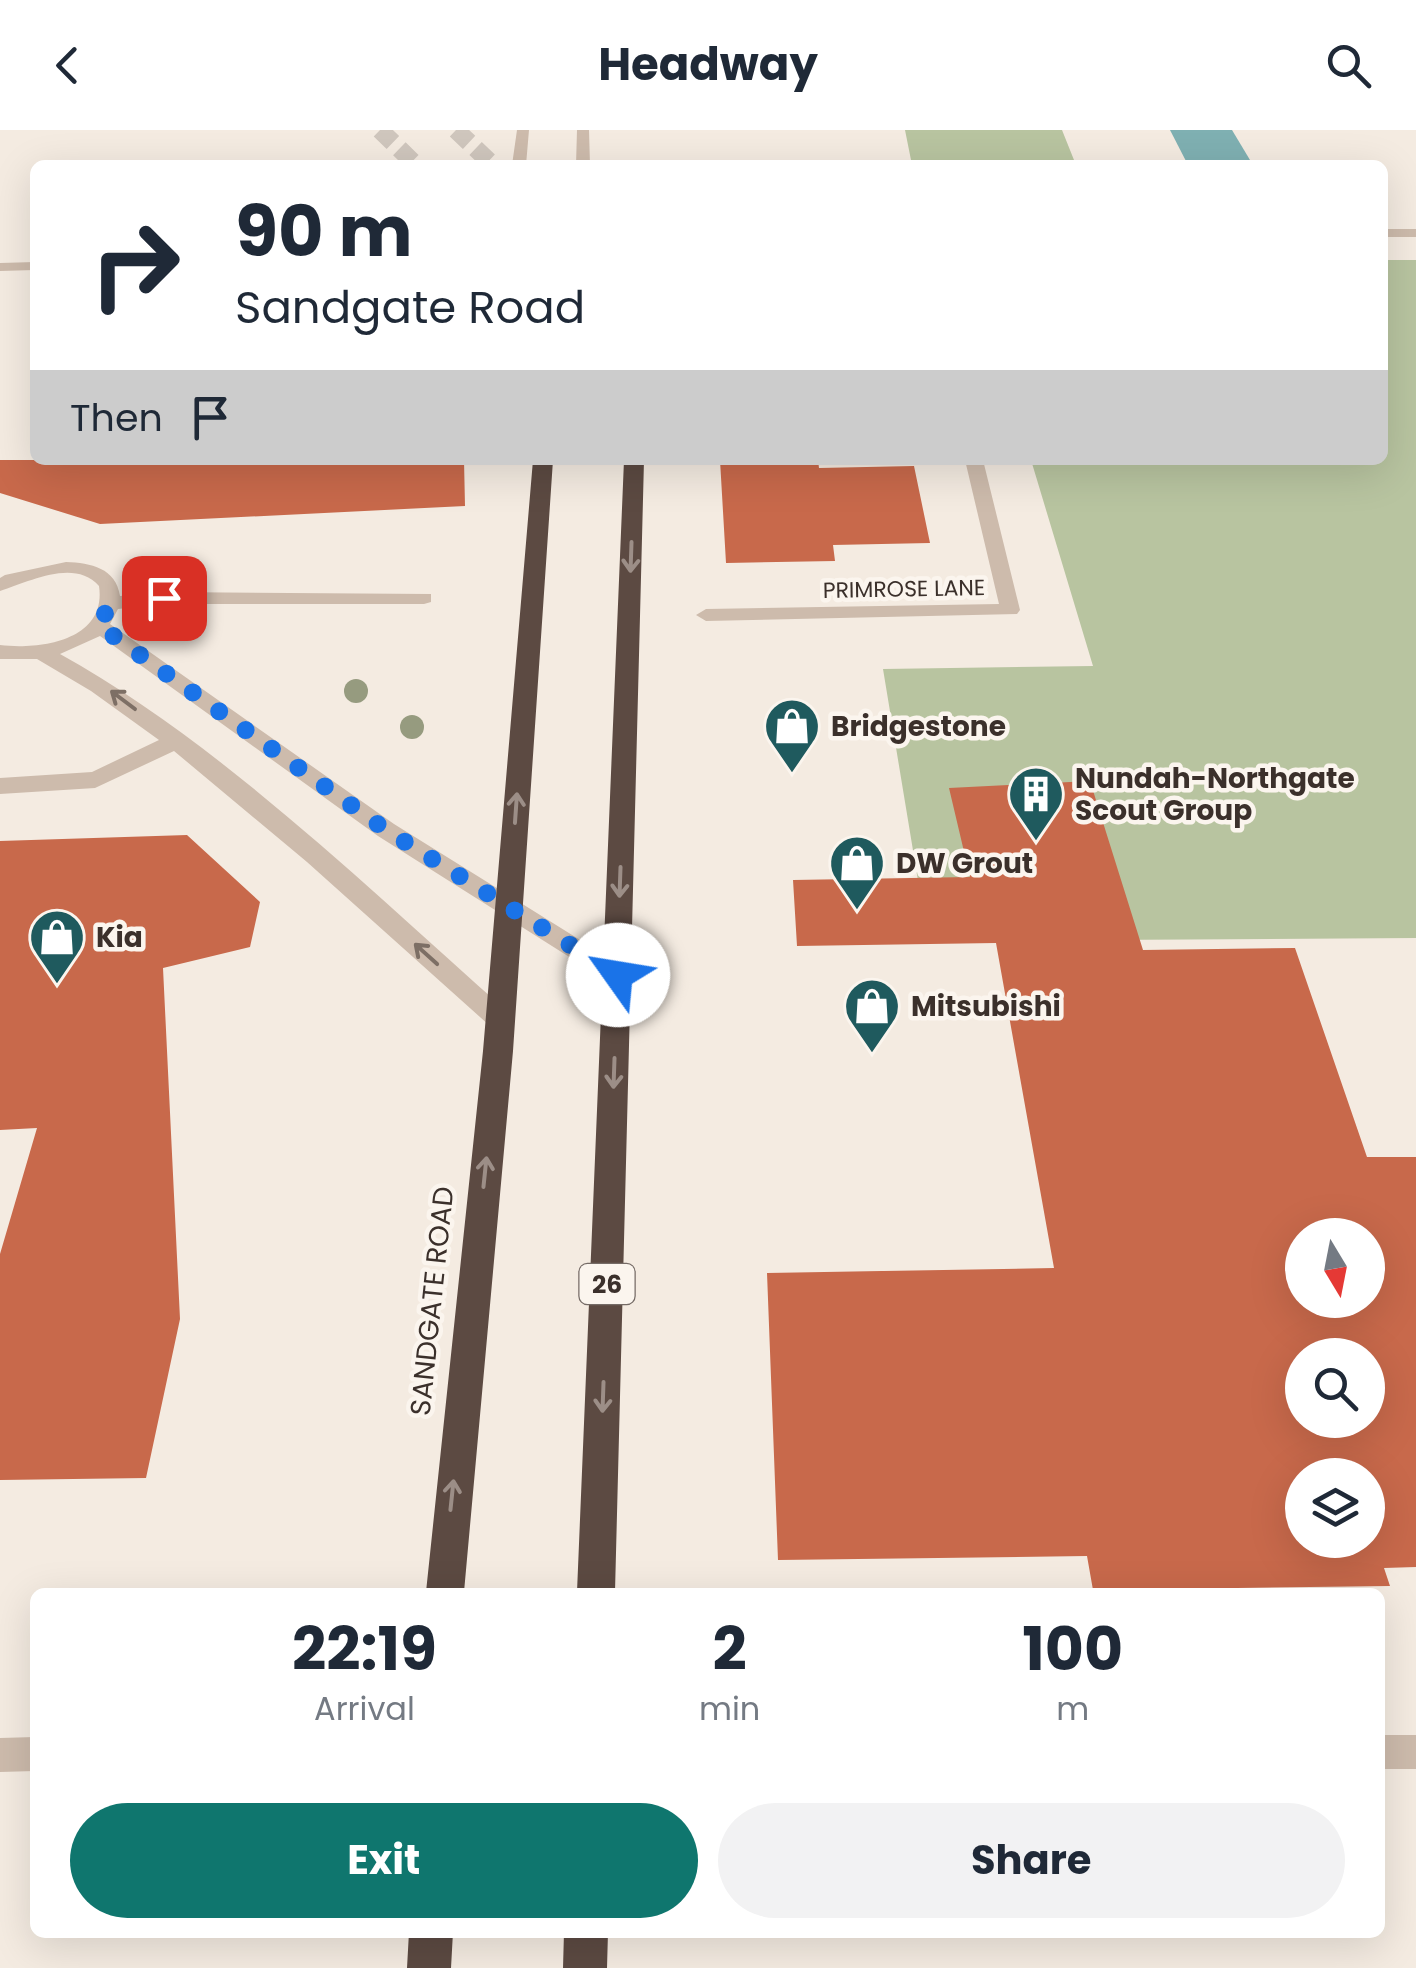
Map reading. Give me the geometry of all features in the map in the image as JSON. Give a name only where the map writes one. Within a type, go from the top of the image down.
[{"type":"highway","name":"SANDGATE ROAD","points":[[445,1588],[499,1018],[543,465]]},
{"type":"highway","name":"26","points":[[596,1588],[634,465]]},
{"type":"highway","points":[[429,1968],[431,1938]]},
{"type":"highway","points":[[585,1968],[586,1938]]},
{"type":"street","points":[[520,160],[523,130]]},
{"type":"street","points":[[583,130],[583,160]]},
{"type":"street","points":[[1388,233],[1416,232]]},
{"type":"street","points":[[0,266],[30,266]]},
{"type":"street","name":"PRIMROSE LANE","points":[[706,615],[1010,610],[975,465]]},
{"type":"street","points":[[0,652],[42,653],[74,642],[98,625],[111,604],[110,589],[102,578],[87,570],[46,568],[1,583]]},
{"type":"street","points":[[111,604],[175,597],[424,598]]},
{"type":"street","points":[[98,625],[386,830],[618,975]]},
{"type":"street","points":[[42,653],[108,689],[176,740],[346,881],[499,1018]]},
{"type":"street","points":[[0,786],[95,780],[176,740]]},
{"type":"street","points":[[1385,1752],[1416,1752]]},
{"type":"street","points":[[0,1755],[30,1754]]},
{"type":"green space","points":[[905,130],[1062,130],[1074,160],[911,160]]},
{"type":"green space","points":[[1388,260],[1416,260],[1416,938],[928,941],[883,669],[1093,666],[1033,465],[1388,465]]},
{"type":"water","points":[[1170,130],[1232,130],[1250,160],[1185,160]]},
{"type":"building","points":[[0,460],[30,460],[30,465],[464,465],[465,506],[100,524],[0,493]]},
{"type":"building","points":[[720,465],[914,466],[930,543],[833,545],[835,561],[726,563]]},
{"type":"building","points":[[1090,781],[1143,950],[1295,948],[1367,1157],[1416,1157],[1416,1567],[1384,1568],[1390,1586],[1093,1588],[1087,1556],[778,1560],[767,1273],[1054,1268],[996,943],[797,946],[793,880],[970,877],[949,788]]},
{"type":"building","points":[[187,835],[260,902],[250,947],[163,968],[180,1319],[146,1478],[0,1480],[0,1254],[37,1128],[0,1130],[0,841]]},
{"type":"tunnel","points":[[380,130],[411,160]]},
{"type":"tunnel","points":[[456,130],[488,160]]},
{"type":"place","name":"Bridgestone","points":[[792,775]]},
{"type":"place","name":"Nundah-Northgate Scout Group","points":[[1036,843]]},
{"type":"place","name":"DW Grout","points":[[857,912]]},
{"type":"place","name":"Kia","points":[[57,986]]},
{"type":"place","name":"Mitsubishi","points":[[872,1055]]},
{"type":"route","points":[[164,598],[111,604],[98,625],[386,830],[618,975]]}]
